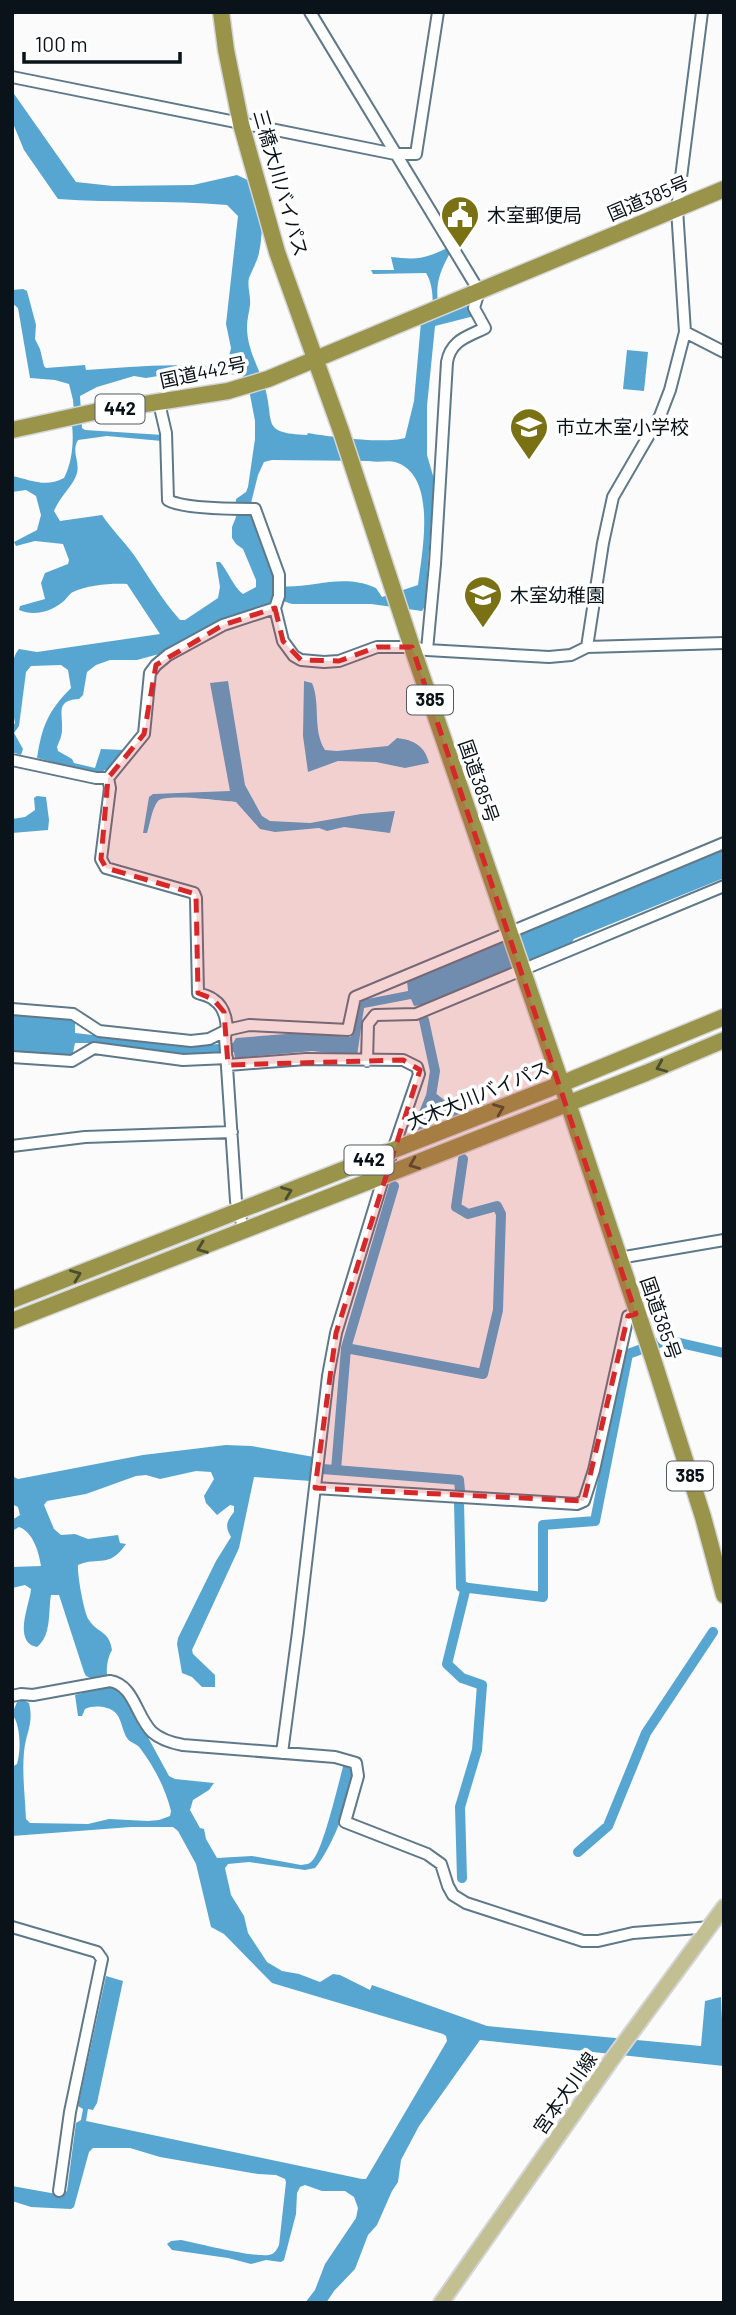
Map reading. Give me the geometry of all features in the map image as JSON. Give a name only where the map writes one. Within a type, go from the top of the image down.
[{"type":"highway","name":"三橋大川バイパス","points":[[221,12],[241,124],[277,252],[317,360]]},
{"type":"highway","name":"国道385号","points":[[724,189],[317,360],[420,648],[522,971],[653,1359],[703,1517],[724,1595]]},
{"type":"highway","name":"国道442号","points":[[12,430],[94,412],[228,391],[317,360]]},
{"type":"highway","name":"大木大川バイパス","points":[[12,1300],[393,1151],[724,1017]]},
{"type":"highway","name":"442","points":[[12,1321],[724,1041]]},
{"type":"main road","name":"宮本大川線","points":[[441,2303],[610,2062],[724,1908]]},
{"type":"street","points":[[310,12],[479,291],[474,309],[485,328],[458,342],[449,351],[447,362],[435,564],[420,648]]},
{"type":"street","points":[[12,77],[395,154],[416,154],[438,12]]},
{"type":"street","points":[[587,647],[612,497],[660,416],[670,390],[685,332],[677,209],[702,12]]},
{"type":"street","points":[[685,332],[724,352]]},
{"type":"street","points":[[159,403],[166,433],[168,500],[174,504],[212,509],[255,509],[279,575],[279,596],[275,608],[283,640],[294,656],[301,660],[339,661],[377,648],[420,648],[549,657],[577,654],[587,647],[724,643]]},
{"type":"street","points":[[108,778],[144,734],[150,673],[156,665],[167,655],[223,625],[275,608]]},
{"type":"street","points":[[12,760],[96,778],[108,778]]},
{"type":"street","points":[[108,778],[110,788],[102,864],[106,868],[194,893],[198,923],[198,993],[213,999],[221,1007],[228,1030],[225,1037],[238,1211],[244,1231]]},
{"type":"street","points":[[12,1009],[73,1014],[99,1031],[191,1041],[249,1025],[348,1030],[355,997],[511,935],[724,843]]},
{"type":"street","points":[[367,1060],[368,1024],[375,1015],[416,1014],[724,886]]},
{"type":"street","points":[[12,1057],[72,1061],[94,1048],[183,1060],[403,1060],[417,1067],[419,1074],[384,1176],[336,1333],[328,1376],[282,1753]]},
{"type":"street","points":[[12,1146],[85,1137],[232,1132]]},
{"type":"street","points":[[619,1258],[724,1240]]},
{"type":"street","points":[[315,1485],[577,1504],[584,1501],[594,1471],[628,1316],[639,1321]]},
{"type":"street","points":[[12,1696],[118,1682],[127,1690],[146,1725],[160,1738],[171,1743],[335,1757],[356,1763],[358,1776],[345,1822],[427,1854],[441,1864],[447,1886],[453,1895],[467,1903],[583,1941],[598,1941],[633,1933],[710,1927]]},
{"type":"street","points":[[12,1927],[97,1952],[102,1959],[70,2112],[59,2191]]},
{"type":"highlighted area","points":[[275,608],[283,641],[301,660],[339,661],[377,647],[412,647],[636,1314],[628,1316],[584,1501],[315,1488],[336,1333],[420,1070],[403,1060],[228,1065],[224,1012],[213,999],[198,993],[196,894],[106,868],[101,859],[108,778],[144,734],[156,665],[223,625]]},
{"type":"water","points":[[12,91],[76,182],[113,186],[193,185],[237,175],[256,184],[262,208],[262,227],[259,253],[249,278],[248,335],[265,388],[272,424],[282,432],[371,440],[405,438],[414,401],[421,322],[432,317],[432,295],[426,273],[373,274],[371,270],[394,270],[391,257],[421,258],[449,247],[451,251],[438,281],[440,314],[476,300],[482,314],[435,326],[427,406],[427,455],[434,479],[425,606],[422,611],[371,604],[292,604],[283,601],[229,616],[159,654],[137,660],[110,660],[96,665],[87,672],[83,695],[63,705],[62,732],[57,747],[58,751],[74,763],[95,768],[101,749],[123,750],[112,765],[103,771],[37,758],[47,720],[71,688],[68,670],[61,665],[31,666],[26,672],[19,726],[14,733],[23,749],[21,755],[12,752],[12,727],[15,723],[12,673],[15,655],[19,649],[37,652],[160,634],[127,584],[100,585],[79,590],[44,612],[19,610],[20,606],[45,599],[41,583],[45,573],[68,564],[69,560],[63,544],[35,541],[16,546],[14,542],[37,530],[41,515],[36,496],[26,490],[12,492],[12,476],[44,483],[64,478],[71,459],[72,425],[75,423],[69,384],[30,378],[18,308],[12,303],[12,290],[27,291],[36,325],[35,339],[46,368],[85,365],[86,370],[169,365],[219,368],[228,361],[231,348],[226,324],[238,216],[227,205],[58,199],[24,150],[12,121]],"holes":[[[189,371],[201,376],[239,374],[247,379],[255,421],[255,439],[248,487],[246,492],[236,499],[232,538],[243,549],[256,580],[256,587],[243,594],[220,562],[216,562],[220,587],[218,598],[185,620],[180,620],[102,515],[60,521],[54,511],[77,473],[75,449],[78,440],[107,436],[162,441],[163,435],[85,430],[82,428],[80,396],[97,387],[134,376],[146,378]],[[392,461],[408,470],[417,482],[424,516],[418,585],[382,597],[376,588],[350,581],[276,586],[251,503],[264,462]]]},
{"type":"water","points":[[627,350],[648,352],[644,391],[623,389]]},
{"type":"water","points":[[228,681],[245,785],[262,816],[270,821],[310,823],[395,811],[390,833],[344,827],[327,831],[319,828],[275,832],[260,829],[236,802],[171,798],[158,801],[147,833],[143,833],[149,797],[153,794],[230,791],[210,683]]},
{"type":"water","points":[[304,681],[312,683],[315,691],[319,734],[325,750],[388,746],[397,738],[418,745],[425,752],[429,763],[405,768],[376,762],[338,761],[308,772],[303,736]]},
{"type":"water","points":[[46,797],[48,830],[12,833],[12,819],[25,817],[35,810],[34,798]]},
{"type":"water","points":[[724,850],[724,878],[574,939],[570,945],[428,1004],[414,1006],[411,999],[364,1008],[357,1056],[312,1051],[235,1058],[234,1052],[186,1056],[98,1043],[75,1043],[73,1053],[69,1056],[12,1052],[12,1015],[71,1020],[75,1023],[75,1033],[191,1046],[233,1043],[236,1038],[299,1033],[351,1037],[357,1001],[408,991],[407,981],[560,915],[564,917]]},
{"type":"water","points":[[226,1445],[251,1446],[314,1457],[311,1481],[254,1477],[239,1548],[192,1650],[215,1675],[215,1687],[202,1687],[192,1677],[182,1673],[177,1644],[216,1561],[231,1537],[227,1524],[234,1512],[234,1506],[230,1505],[217,1515],[206,1503],[204,1496],[214,1479],[211,1472],[196,1471],[160,1479],[146,1475],[136,1476],[86,1494],[47,1501],[44,1505],[54,1529],[61,1535],[75,1534],[88,1539],[118,1535],[120,1543],[126,1544],[114,1557],[78,1565],[85,1610],[89,1620],[106,1635],[111,1644],[107,1667],[108,1685],[116,1687],[125,1695],[169,1776],[214,1783],[209,1790],[193,1800],[190,1810],[200,1828],[204,1829],[206,1839],[217,1858],[252,1856],[301,1865],[309,1863],[321,1844],[344,1763],[353,1770],[350,1792],[340,1821],[328,1849],[315,1868],[305,1870],[249,1862],[228,1864],[225,1868],[231,1895],[244,1916],[248,1933],[267,1962],[282,1971],[320,1982],[333,1974],[340,1975],[370,1990],[372,1985],[487,2026],[701,2046],[705,2001],[721,1997],[724,2066],[480,2040],[419,2126],[401,2160],[398,2182],[377,2225],[368,2235],[355,2269],[326,2303],[305,2303],[315,2290],[325,2264],[356,2218],[358,2208],[354,2197],[345,2191],[322,2191],[305,2185],[300,2187],[284,2260],[266,2260],[251,2264],[172,2250],[167,2244],[181,2240],[243,2253],[273,2253],[279,2245],[286,2182],[276,2175],[160,2157],[130,2148],[93,2148],[89,2152],[74,2207],[71,2209],[31,2207],[12,2201],[12,2186],[62,2195],[67,2191],[76,2123],[81,2120],[83,2109],[78,2106],[106,1976],[123,1981],[97,2103],[93,2110],[88,2109],[86,2121],[362,2179],[366,2179],[447,2041],[443,2034],[272,1983],[224,1934],[211,1927],[196,1864],[178,1831],[173,1827],[131,1827],[12,1836],[12,1767],[17,1764],[20,1745],[19,1731],[12,1714],[17,1702],[23,1700],[29,1703],[30,1710],[23,1768],[26,1819],[30,1823],[88,1824],[109,1819],[148,1821],[170,1816],[171,1811],[154,1770],[140,1748],[127,1738],[115,1713],[107,1708],[93,1707],[85,1709],[82,1716],[78,1716],[75,1695],[97,1689],[95,1680],[84,1672],[59,1595],[51,1595],[47,1630],[42,1642],[37,1647],[25,1638],[24,1622],[31,1589],[25,1585],[12,1588],[12,1567],[41,1566],[37,1549],[28,1533],[19,1527],[12,1531],[12,1520],[20,1515],[18,1507],[12,1504],[12,1476],[18,1479],[143,1455]]},
{"type":"waterway","points":[[417,1130],[431,1096],[435,1071],[424,1020]]},
{"type":"waterway","points":[[431,1096],[455,1115]]},
{"type":"waterway","points":[[346,1348],[483,1374],[498,1310],[501,1214],[497,1206],[468,1214],[456,1207],[463,1159]]},
{"type":"waterway","points":[[336,1470],[346,1348],[394,1186]]},
{"type":"waterway","points":[[459,1502],[461,1587],[543,1597],[543,1525],[595,1521],[628,1354],[667,1340],[724,1353]]},
{"type":"waterway","points":[[310,1468],[459,1480],[460,1491]]},
{"type":"waterway","points":[[462,1878],[460,1807],[477,1750],[482,1685],[462,1678],[447,1664],[466,1587]]},
{"type":"waterway","points":[[578,1852],[608,1826],[646,1733],[713,1632]]},
{"type":"place","name":"木室郵便局","points":[[460,249]]},
{"type":"place","name":"市立木室小学校","points":[[529,461]]},
{"type":"place","name":"木室幼稚園","points":[[483,629]]}]
